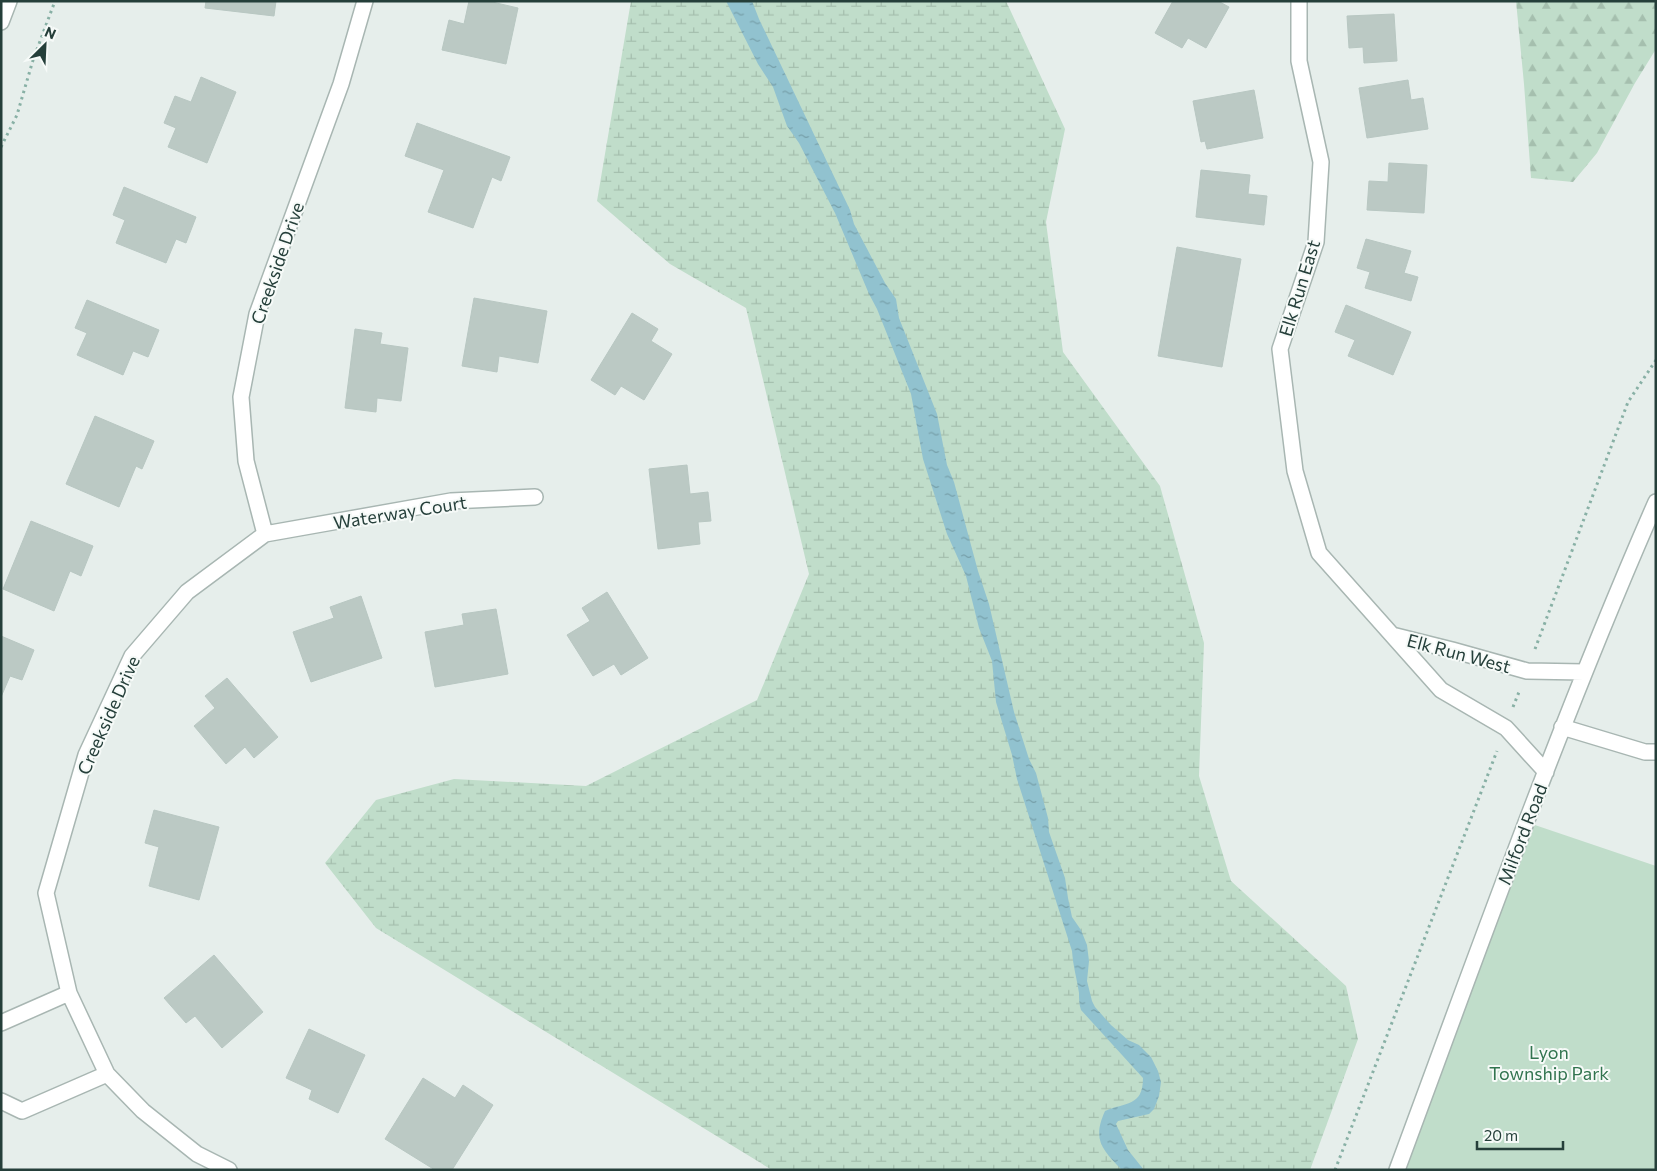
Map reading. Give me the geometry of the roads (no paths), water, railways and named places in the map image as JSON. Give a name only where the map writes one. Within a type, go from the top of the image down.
[{"type":"street","points":[[1,22],[9,1]]},
{"type":"street","name":"Creekside Drive","points":[[229,1170],[197,1154],[143,1111],[108,1074],[69,993],[46,893],[86,755],[132,656],[187,592],[265,534],[246,461],[241,397],[256,314],[342,84],[365,1]]},
{"type":"street","name":"Elk Run East","points":[[1299,1],[1299,61],[1321,162],[1316,242],[1280,349],[1295,471],[1319,553],[1392,635]]},
{"type":"street","name":"Waterway Court","points":[[265,534],[451,501],[535,497]]},
{"type":"street","name":"Milford Road","points":[[1397,1170],[1562,727],[1656,502]]},
{"type":"street","name":"Elk Run West","points":[[1392,635],[1526,671],[1584,672]]},
{"type":"street","name":"Elk Run West","points":[[1392,635],[1441,690],[1506,728],[1546,772]]},
{"type":"street","points":[[1562,727],[1645,752],[1656,752]]},
{"type":"street","points":[[1,1023],[69,993]]},
{"type":"street","points":[[1,1101],[22,1111],[108,1074]]},
{"type":"water","points":[[726,1],[752,1],[850,210],[854,224],[885,283],[896,299],[899,318],[937,414],[947,465],[954,482],[989,604],[1014,712],[1029,759],[1036,773],[1048,818],[1049,832],[1065,878],[1072,917],[1081,930],[1087,945],[1089,961],[1087,981],[1092,1001],[1111,1025],[1128,1040],[1139,1045],[1151,1057],[1158,1071],[1161,1082],[1159,1096],[1154,1109],[1149,1114],[1118,1121],[1116,1124],[1128,1150],[1144,1170],[1122,1170],[1101,1144],[1099,1130],[1105,1111],[1136,1099],[1140,1094],[1143,1078],[1081,1010],[1072,951],[1017,779],[996,702],[992,661],[979,628],[966,576],[947,534],[923,459],[911,394],[877,309],[835,213],[799,143],[787,126],[773,87],[758,64]]},
{"type":"park label","name":"Lyon Township Park","points":[[1549,1062]]}]
